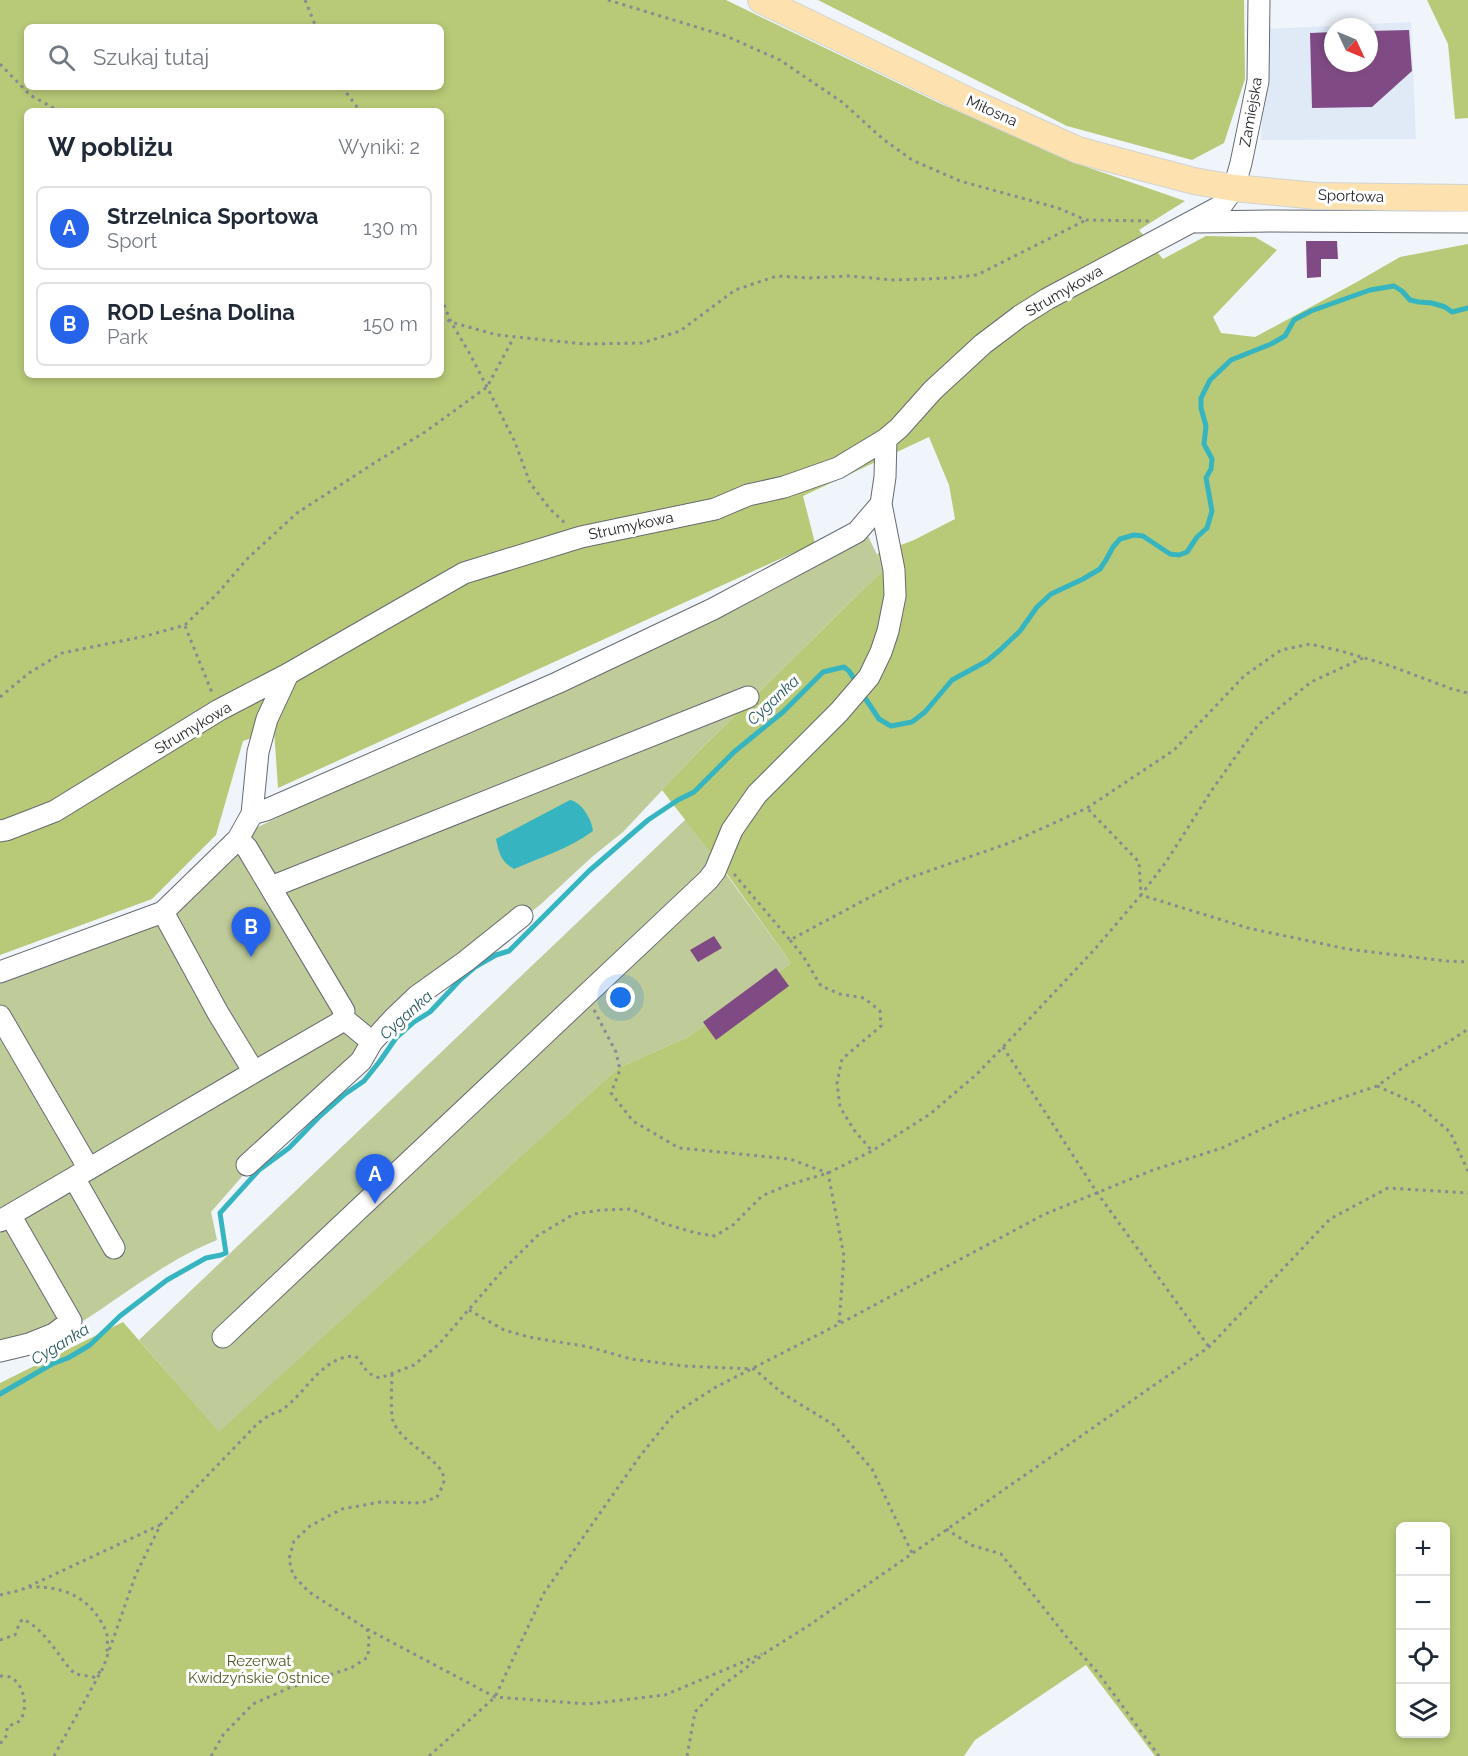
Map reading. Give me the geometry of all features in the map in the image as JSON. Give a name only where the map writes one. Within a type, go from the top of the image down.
[{"type":"main road","name":"Miłosna","points":[[761,0],[971,102],[1078,150],[1194,181],[1234,188]]},
{"type":"main road","name":"Sportowa","points":[[1234,188],[1317,195],[1468,198]]},
{"type":"street","name":"Zamiejska","points":[[1234,188],[1258,81],[1259,0]]},
{"type":"street","name":"Strumykowa","points":[[0,831],[56,811],[219,711],[464,573],[581,537],[715,509],[748,495],[784,487],[838,468],[886,439],[950,374],[983,344],[1020,316],[1057,293],[1221,206],[1234,188]]},
{"type":"street","points":[[1192,222],[1468,222]]},
{"type":"street","points":[[223,1337],[708,880],[716,871],[732,830],[758,794],[839,712],[869,677],[888,631],[895,596],[894,570],[881,504],[885,477],[886,439]]},
{"type":"street","points":[[252,814],[266,810],[557,683],[713,609],[857,532],[881,504]]},
{"type":"street","points":[[0,972],[163,912],[238,839],[252,814],[258,752],[267,719],[288,674]]},
{"type":"street","points":[[271,887],[748,697]]},
{"type":"street","points":[[1,1349],[38,1341],[54,1334],[71,1321],[4,1216],[82,1174],[339,1023],[343,1018],[344,1011],[248,848],[238,839]]},
{"type":"street","points":[[163,912],[254,1072]]},
{"type":"street","points":[[248,1165],[361,1061],[372,1042],[417,996],[522,916]]},
{"type":"street","points":[[0,1016],[82,1174],[114,1248]]},
{"type":"street","points":[[343,1018],[372,1042]]},
{"type":"path","points":[[305,0],[315,24]]},
{"type":"path","points":[[608,0],[726,36],[780,60],[842,102],[882,139],[912,160],[960,181],[1058,208],[1086,220],[1157,222]]},
{"type":"path","points":[[0,64],[24,89]]},
{"type":"path","points":[[25,90],[54,108]]},
{"type":"path","points":[[344,90],[358,108]]},
{"type":"path","points":[[444,318],[451,322],[497,335],[585,344],[642,343],[680,331],[735,290],[777,276],[809,278],[849,276],[894,280],[977,275],[1086,220]]},
{"type":"path","points":[[444,305],[515,442],[530,483],[550,510],[581,537]]},
{"type":"path","points":[[0,697],[29,673],[62,652],[146,636],[185,625],[217,594],[246,559],[297,513],[424,432],[487,387],[514,337]]},
{"type":"path","points":[[185,625],[219,711]]},
{"type":"path","points":[[790,940],[900,881],[1012,842],[1087,808],[1174,750],[1244,676],[1281,650],[1310,644],[1341,651],[1468,693]]},
{"type":"path","points":[[54,1756],[93,1689],[110,1651],[136,1574],[162,1524],[258,1423],[282,1411],[318,1373],[338,1359],[355,1356],[364,1370],[380,1378],[414,1365],[439,1344],[502,1270],[537,1236],[574,1214],[631,1209],[665,1224],[715,1236],[733,1225],[762,1196],[788,1185],[828,1173],[872,1151],[930,1114],[977,1074],[1095,949],[1141,895],[1166,862],[1212,790],[1258,725],[1311,682],[1364,658]]},
{"type":"path","points":[[1087,808],[1139,862],[1141,895]]},
{"type":"path","points":[[721,859],[803,956],[821,986],[840,994],[864,999],[880,1011],[881,1026],[842,1059],[837,1083],[840,1107],[854,1130],[872,1151]]},
{"type":"path","points":[[1141,895],[1248,928],[1347,949],[1468,962]]},
{"type":"path","points":[[586,994],[616,1052],[620,1070],[611,1093],[633,1121],[679,1148],[790,1159],[828,1173]]},
{"type":"path","points":[[429,1756],[495,1697],[544,1593],[640,1456],[674,1414],[716,1387],[1045,1214],[1153,1170],[1222,1148],[1291,1115],[1377,1086],[1405,1066],[1468,1029]]},
{"type":"path","points":[[1003,1047],[1098,1194],[1209,1347]]},
{"type":"path","points":[[1377,1086],[1417,1104],[1449,1132],[1468,1171]]},
{"type":"path","points":[[828,1173],[844,1256],[839,1324]]},
{"type":"path","points":[[687,1756],[696,1712],[714,1692],[768,1651],[808,1626],[1209,1347],[1330,1219],[1388,1188],[1468,1193]]},
{"type":"path","points":[[469,1310],[504,1330],[529,1337],[589,1347],[631,1359],[684,1366],[754,1369],[782,1393],[834,1425],[842,1434],[872,1469],[912,1553]]},
{"type":"path","points":[[392,1374],[392,1420],[406,1441],[428,1456],[441,1469],[444,1481],[437,1497],[421,1503],[381,1502],[342,1509],[310,1526],[294,1541],[290,1559],[293,1575],[309,1592],[367,1629],[495,1697],[588,1704],[665,1695],[768,1651]]},
{"type":"path","points":[[0,1595],[29,1587],[162,1524]]},
{"type":"path","points":[[946,1530],[970,1545],[1000,1554],[1073,1646],[1099,1674],[1159,1756]]},
{"type":"path","points":[[0,1640],[15,1635],[23,1619],[38,1629],[75,1674],[94,1677],[100,1671],[107,1654],[107,1635],[92,1609],[78,1596],[60,1589],[29,1587]]},
{"type":"path","points":[[211,1756],[223,1735],[253,1704],[289,1688],[351,1668],[368,1657],[367,1629]]},
{"type":"path","points":[[107,1645],[110,1651]]},
{"type":"path","points":[[0,1676],[10,1677],[17,1684],[26,1704],[18,1723],[7,1727],[7,1735],[0,1744]]},
{"type":"shaded area","points":[[1411,22],[1416,139],[1261,140],[1267,29],[1324,26],[1324,72],[1378,72],[1378,24]]},
{"type":"green space","name":"Rezerwat Kwidzyńskie Ostnice","points":[[0,0],[726,0],[939,103],[1087,167],[1185,201],[1139,230],[1163,259],[1206,236],[1255,237],[1277,250],[1213,317],[1221,333],[1255,337],[1400,257],[1468,244],[1468,1756],[1155,1756],[1086,1665],[975,1740],[964,1756],[0,1756],[0,1383],[123,1322],[219,1432],[618,1068],[688,1037],[791,963],[727,874],[662,790],[884,569],[877,554],[914,540],[955,519],[949,485],[929,437],[803,496],[815,543],[278,788],[274,730],[243,741],[216,835],[152,899],[0,955]]},
{"type":"green space","points":[[818,0],[1244,0],[1245,79],[1224,143],[1192,160],[1067,126]]},
{"type":"green space","points":[[1427,0],[1468,0],[1468,118],[1455,119],[1448,44]]},
{"type":"green space","points":[[868,536],[884,569],[698,752],[623,832],[541,904],[450,977],[246,1172],[211,1212],[217,1240],[157,1271],[57,1337],[0,1359],[0,966],[157,906],[235,827],[249,831],[770,587]]},
{"type":"green space","points":[[686,819],[791,963],[688,1037],[618,1068],[219,1433],[139,1340]]},
{"type":"water","points":[[570,800],[579,804],[586,812],[593,831],[565,848],[514,869],[503,860],[496,839]]},
{"type":"building","points":[[1409,30],[1412,71],[1372,107],[1312,108],[1310,33],[1324,32],[1324,72],[1378,72],[1378,31]]},
{"type":"building","points":[[1306,241],[1337,241],[1338,259],[1321,259],[1321,277],[1307,278]]},
{"type":"building","points":[[714,936],[722,948],[698,962],[690,950]]},
{"type":"building","points":[[776,968],[789,986],[716,1040],[703,1022]]},
{"type":"waterway","points":[[863,695],[879,719],[891,726],[912,722],[925,712],[952,680],[987,661],[1000,650],[1020,631],[1037,607],[1051,594],[1100,569],[1120,539],[1134,535],[1143,536],[1170,554],[1179,555],[1187,552],[1197,537],[1207,528],[1212,511],[1206,478],[1211,469],[1212,459],[1204,444],[1206,426],[1201,398],[1210,380],[1231,360],[1285,336],[1294,320],[1311,311],[1370,290],[1394,286],[1410,300],[1432,303],[1452,312],[1468,308]]},
{"type":"waterway","name":"Cyganka","points":[[0,1394],[90,1345],[120,1316],[167,1280],[206,1258],[226,1253],[220,1213],[259,1170],[289,1148],[319,1117],[364,1081],[396,1038],[430,1012],[475,967],[496,955],[509,951],[589,871],[648,820],[694,792],[734,752],[783,712],[823,672],[844,667],[855,680]]},
{"type":"place","name":"ROD Leśna Dolina","points":[[251,957]]},
{"type":"place","name":"Strzelnica Sportowa","points":[[375,1204]]}]
